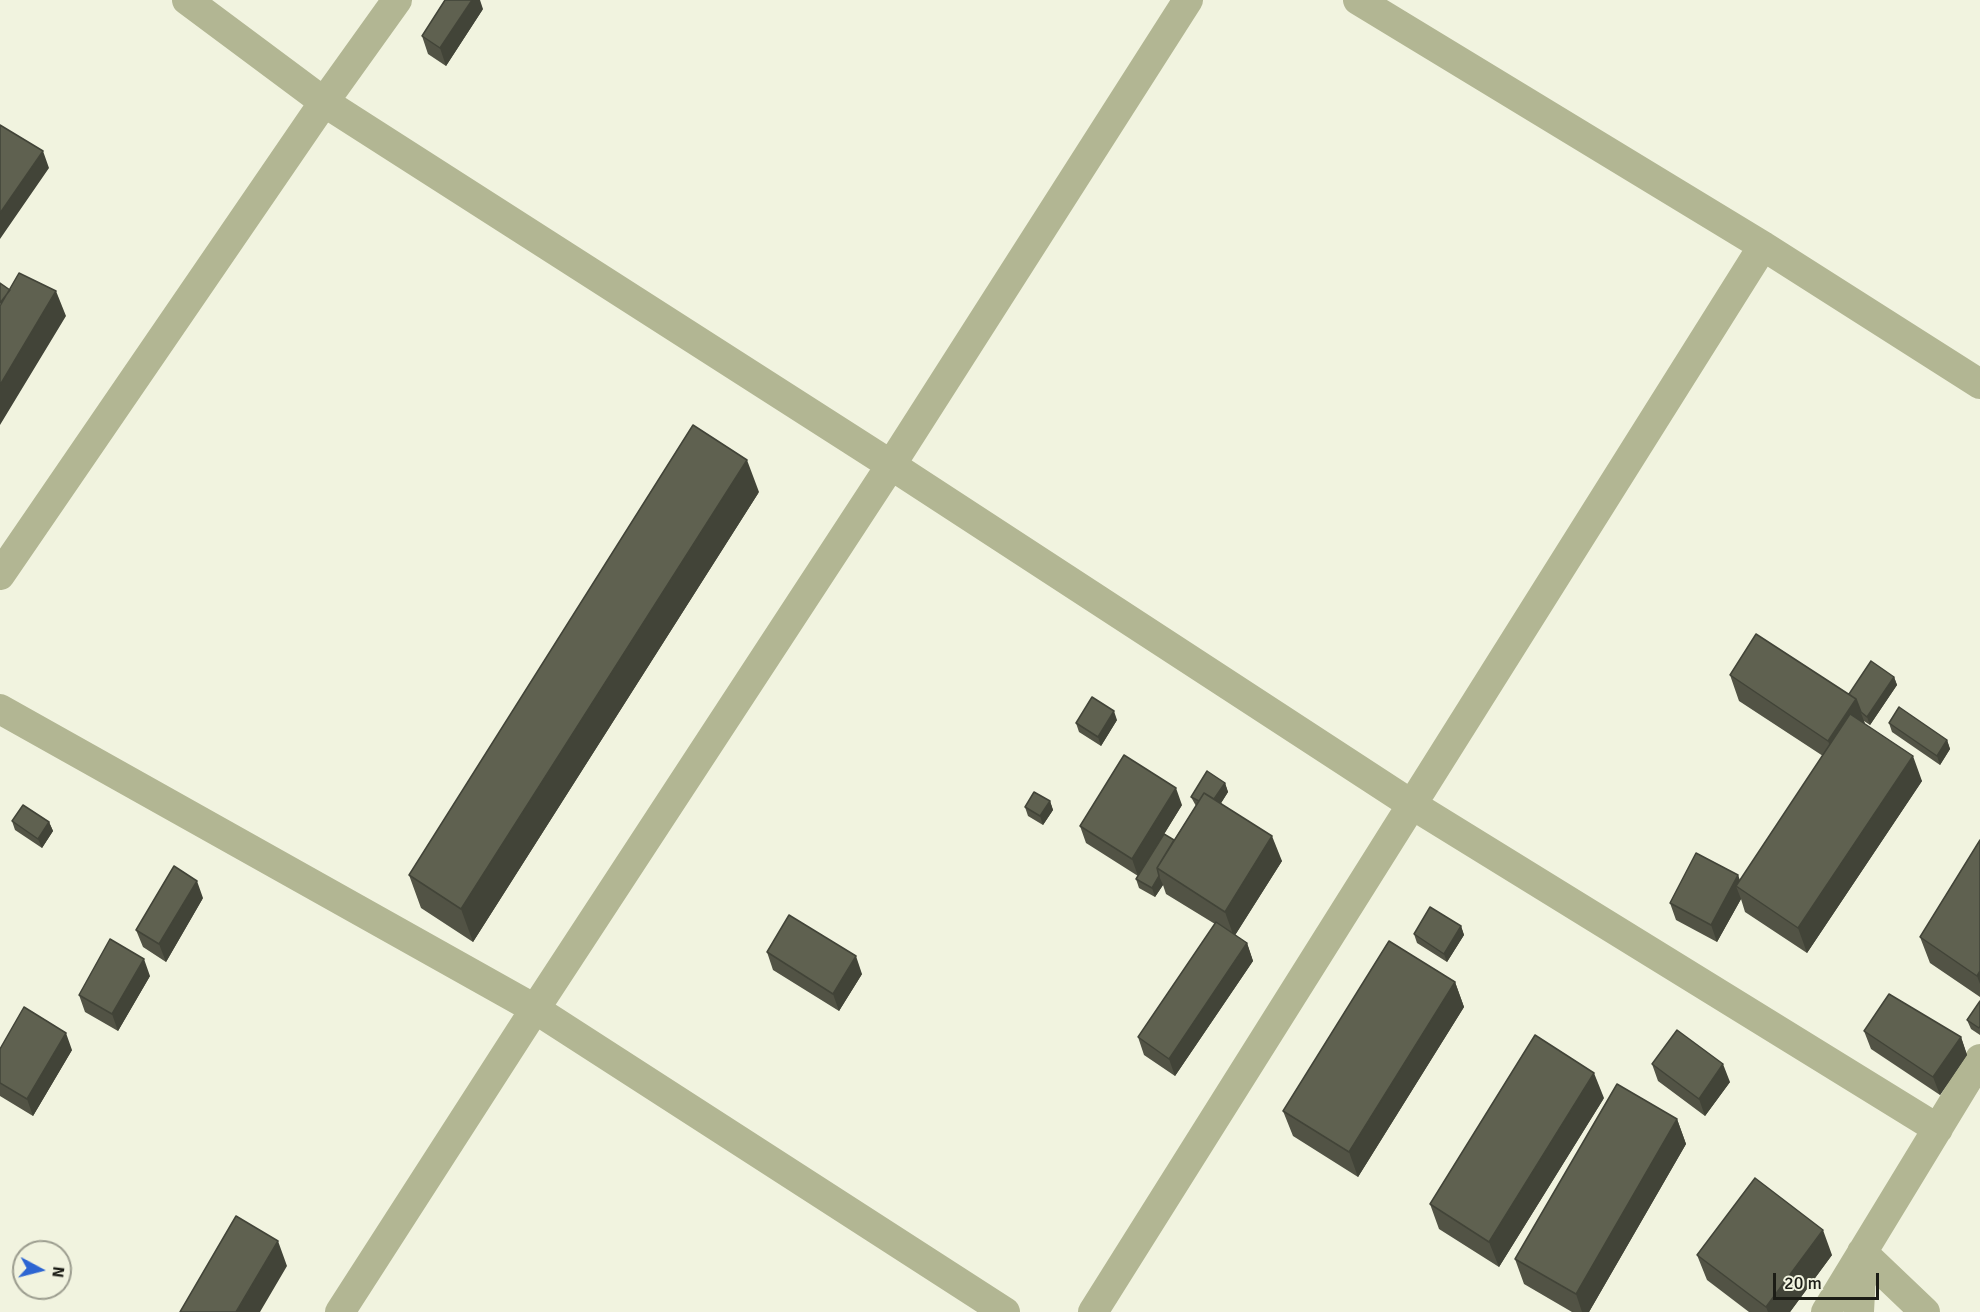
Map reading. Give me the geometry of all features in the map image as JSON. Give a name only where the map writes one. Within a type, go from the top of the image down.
[{"type":"street","points":[[187,0],[324,102],[891,465],[1411,804],[1938,1129]]},
{"type":"street","points":[[0,575],[324,102],[397,0]]},
{"type":"street","points":[[340,1312],[891,465],[1188,0]]},
{"type":"street","points":[[1358,0],[1763,246],[1980,384]]},
{"type":"street","points":[[1093,1312],[1763,246]]},
{"type":"street","points":[[0,708],[535,1009],[1005,1312]]},
{"type":"street","points":[[1826,1312],[1980,1059]]},
{"type":"street","points":[[1859,1312],[1862,1252]]},
{"type":"street","points":[[1862,1252],[1925,1312]]},
{"type":"building","points":[[445,0],[472,0],[440,48],[422,36]]},
{"type":"building","points":[[0,125],[43,151],[0,213]]},
{"type":"building","points":[[19,273],[56,291],[0,385],[0,306]]},
{"type":"building","points":[[0,283],[10,290],[0,303]]},
{"type":"building","points":[[693,425],[747,460],[461,909],[409,875]]},
{"type":"building","points":[[1756,634],[1856,699],[1828,741],[1730,675]]},
{"type":"building","points":[[1871,661],[1894,677],[1867,717],[1861,712],[1856,699],[1849,694]]},
{"type":"building","points":[[1092,697],[1114,711],[1098,737],[1076,723]]},
{"type":"building","points":[[1899,707],[1947,740],[1937,756],[1889,723]]},
{"type":"building","points":[[1850,714],[1913,756],[1798,928],[1736,886]]},
{"type":"building","points":[[1124,755],[1176,788],[1132,859],[1080,826]]},
{"type":"building","points":[[1207,771],[1225,783],[1214,799],[1204,793],[1199,801],[1191,797]]},
{"type":"building","points":[[1034,792],[1050,801],[1040,816],[1025,807]]},
{"type":"building","points":[[1204,793],[1272,836],[1225,912],[1157,868]]},
{"type":"building","points":[[23,805],[49,822],[38,839],[12,821]]},
{"type":"building","points":[[1164,834],[1174,840],[1157,868],[1159,876],[1152,888],[1136,879]]},
{"type":"building","points":[[1980,840],[1980,971],[1977,976],[1920,937]]},
{"type":"building","points":[[1696,853],[1738,875],[1711,925],[1670,903]]},
{"type":"building","points":[[174,866],[197,881],[159,944],[136,930]]},
{"type":"building","points":[[1430,907],[1461,926],[1444,954],[1414,934]]},
{"type":"building","points":[[789,915],[856,956],[833,994],[767,952]]},
{"type":"building","points":[[1216,922],[1247,943],[1169,1059],[1138,1037]]},
{"type":"building","points":[[110,939],[144,959],[112,1014],[79,995]]},
{"type":"building","points":[[1389,941],[1455,982],[1349,1152],[1283,1111]]},
{"type":"building","points":[[1889,994],[1961,1037],[1933,1077],[1864,1031]]},
{"type":"building","points":[[1980,1001],[1980,1026],[1979,1028],[1967,1020]]},
{"type":"building","points":[[24,1007],[66,1033],[27,1099],[0,1083],[0,1049]]},
{"type":"building","points":[[1677,1030],[1723,1064],[1699,1099],[1652,1064]]},
{"type":"building","points":[[1535,1035],[1594,1073],[1489,1242],[1430,1204]]},
{"type":"building","points":[[1617,1084],[1677,1119],[1576,1294],[1515,1259]]},
{"type":"building","points":[[1755,1178],[1823,1230],[1766,1307],[1697,1255]]},
{"type":"building","points":[[236,1216],[278,1241],[236,1312],[180,1312]]}]
